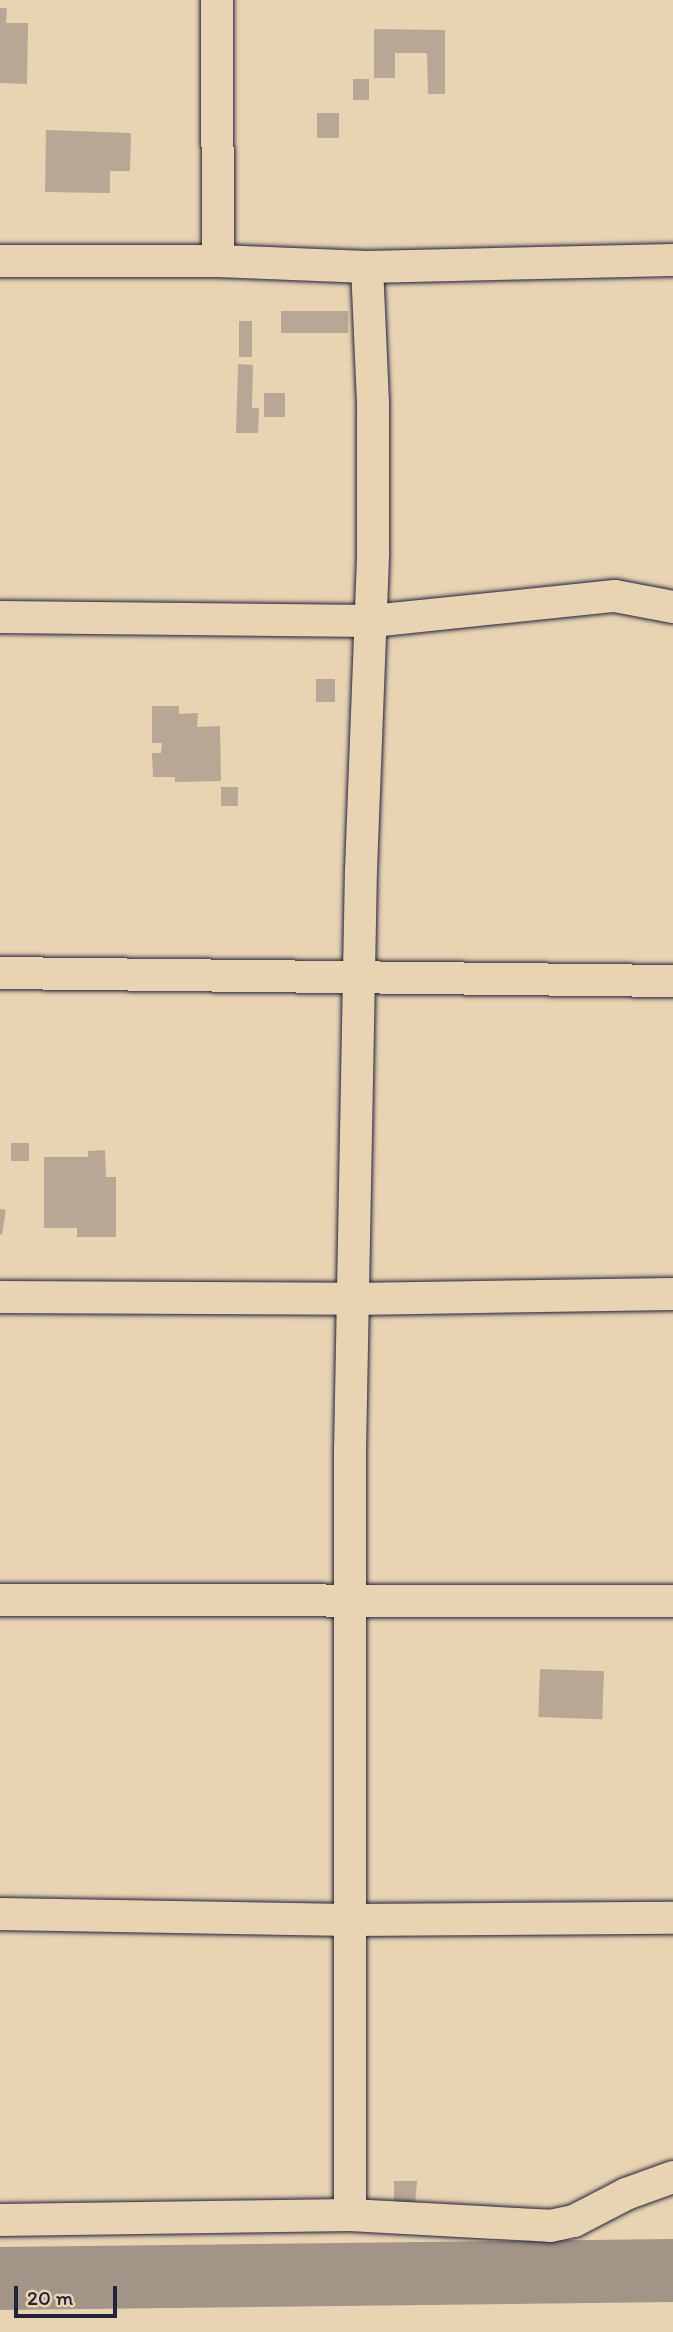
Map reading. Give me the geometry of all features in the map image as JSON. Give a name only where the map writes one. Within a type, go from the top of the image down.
[{"type":"street","points":[[217,0],[218,261]]},
{"type":"street","points":[[0,261],[218,261],[367,267],[673,260]]},
{"type":"street","points":[[349,2215],[349,1602],[353,1299],[359,975],[372,621],[373,403],[367,267]]},
{"type":"street","points":[[0,617],[372,621],[615,596],[673,607]]},
{"type":"street","points":[[0,973],[359,975],[673,981]]},
{"type":"street","points":[[0,1297],[353,1299],[673,1294]]},
{"type":"street","points":[[0,1601],[232,1598],[349,1602],[673,1601]]},
{"type":"street","points":[[0,1914],[350,1920],[673,1918]]},
{"type":"street","points":[[0,2220],[349,2215],[550,2226],[573,2221],[626,2194],[673,2177]]},
{"type":"building","points":[[0,8],[7,8],[6,23],[28,23],[27,84],[0,83]]},
{"type":"building","points":[[374,29],[445,30],[445,94],[428,94],[427,53],[395,53],[395,78],[374,78]]},
{"type":"building","points":[[353,79],[369,79],[369,100],[353,100]]},
{"type":"building","points":[[317,113],[339,113],[339,138],[317,138]]},
{"type":"building","points":[[46,130],[131,133],[130,171],[110,171],[110,193],[45,192]]},
{"type":"building","points":[[281,311],[348,311],[348,333],[281,333]]},
{"type":"building","points":[[239,321],[252,321],[252,357],[239,357]]},
{"type":"building","points":[[238,364],[253,365],[252,408],[259,408],[258,433],[236,433]]},
{"type":"building","points":[[264,393],[285,393],[285,417],[264,417]]},
{"type":"building","points":[[316,679],[335,679],[335,702],[316,702]]},
{"type":"building","points":[[152,706],[179,706],[179,714],[198,713],[197,727],[220,726],[221,781],[175,782],[175,777],[153,777],[152,753],[161,753],[162,743],[152,743]]},
{"type":"building","points":[[221,787],[238,787],[238,806],[221,806]]},
{"type":"building","points":[[11,1143],[29,1143],[29,1161],[11,1161]]},
{"type":"building","points":[[105,1150],[106,1177],[116,1177],[116,1237],[77,1237],[77,1228],[44,1228],[44,1157],[88,1157],[88,1151]]},
{"type":"building","points":[[0,1209],[6,1210],[0,1234]]},
{"type":"building","points":[[540,1669],[604,1671],[602,1719],[538,1717]]},
{"type":"building","points":[[394,2181],[417,2181],[415,2205],[394,2203]]},
{"type":"waterway","points":[[0,2278],[673,2270]]}]
